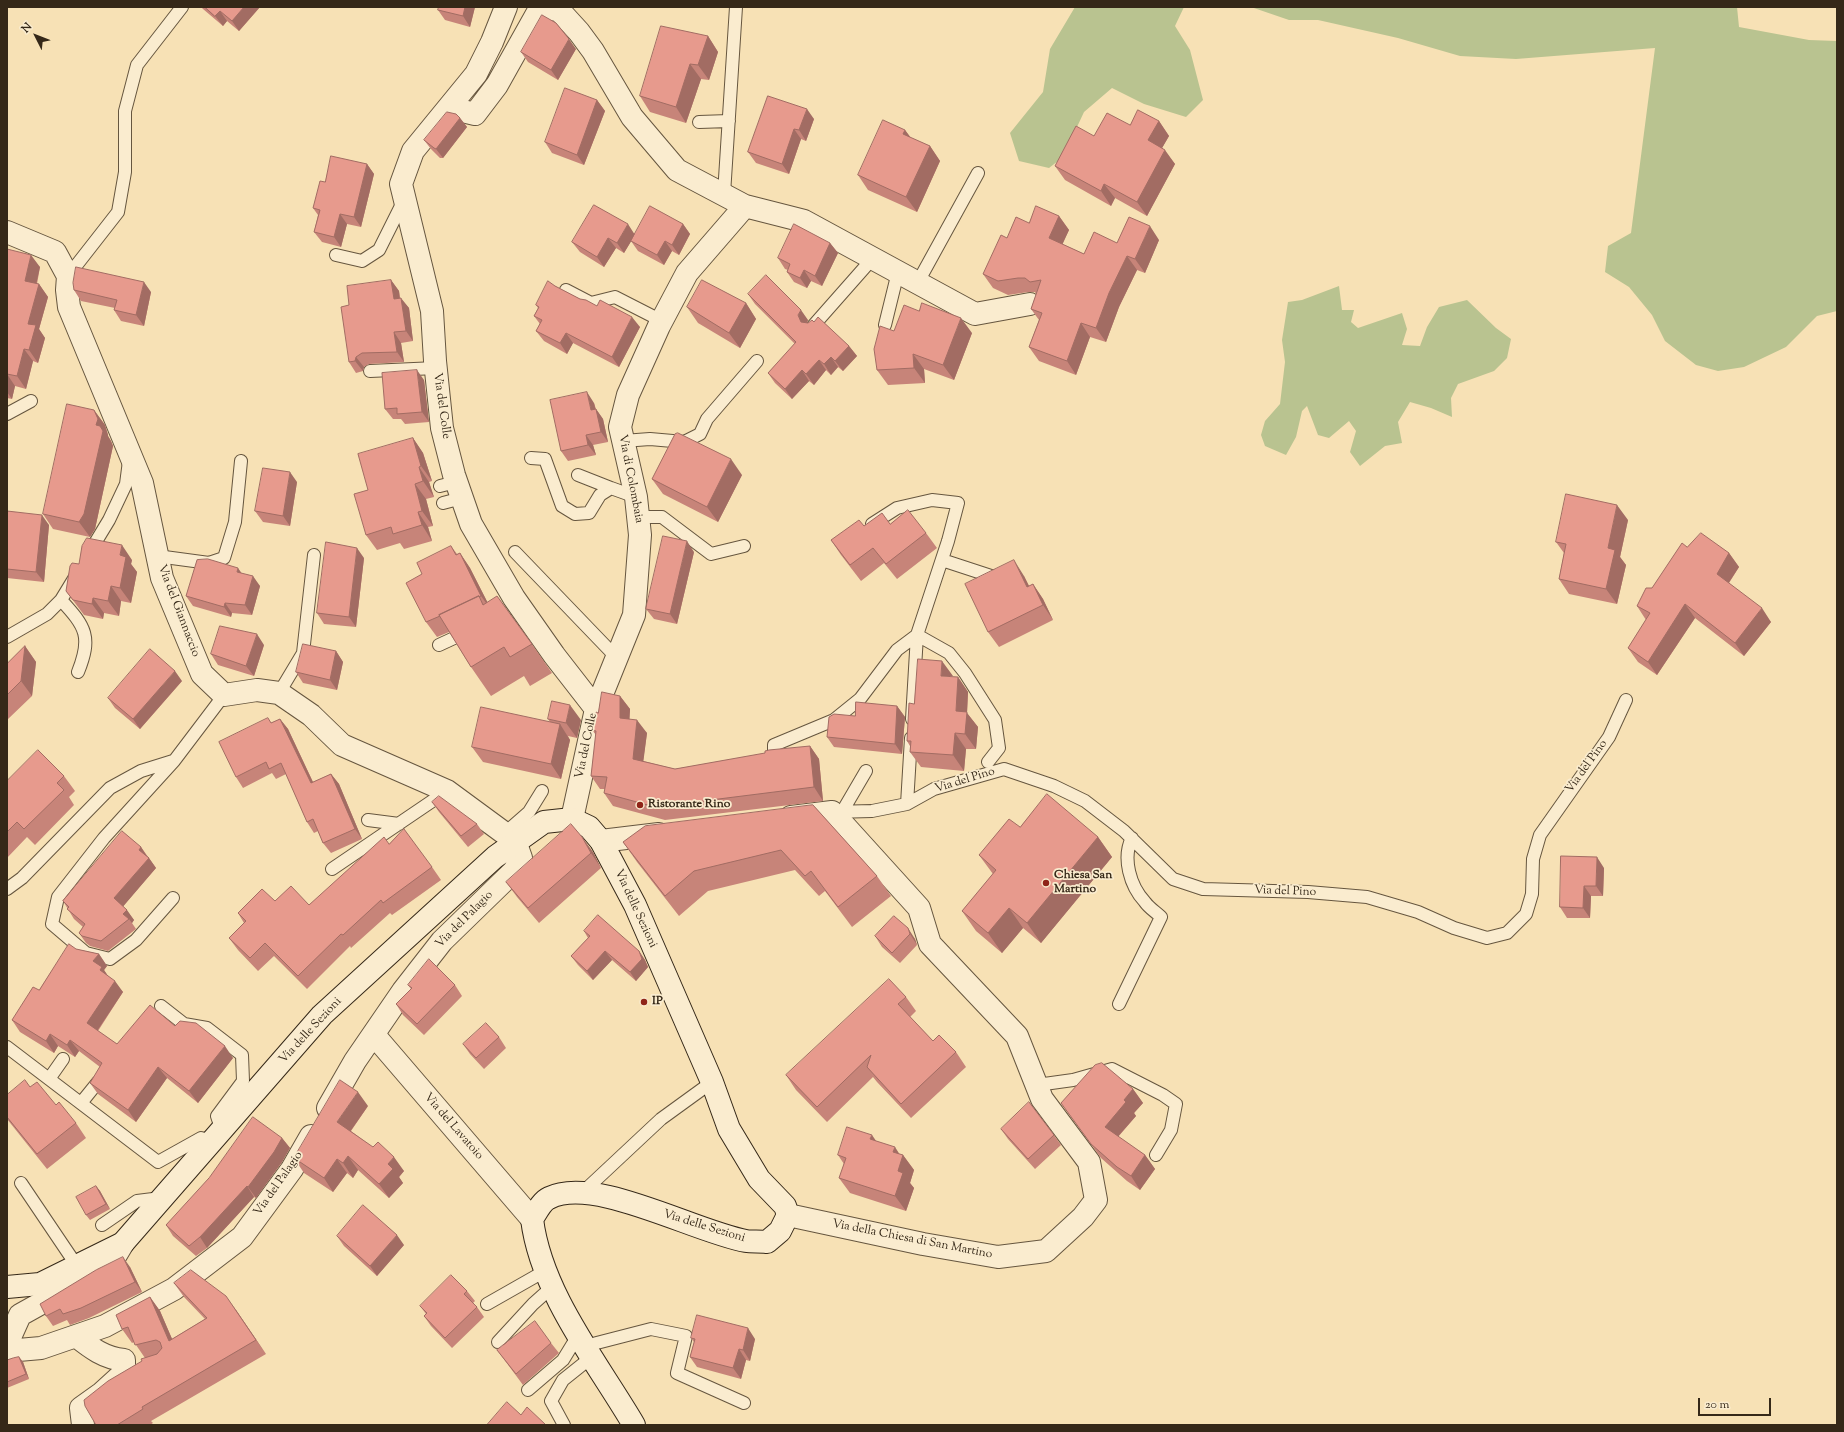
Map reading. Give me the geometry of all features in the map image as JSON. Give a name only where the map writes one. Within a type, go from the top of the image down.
[{"type":"street","name":"Via del Colle","points":[[506,7],[492,42],[476,74],[413,152],[401,184],[432,311],[436,368],[450,492],[471,524],[513,609],[554,655],[596,709],[572,819]]},
{"type":"street","points":[[450,108],[475,114],[497,85],[539,10],[558,9],[594,51],[632,117],[677,170],[745,206],[804,221],[975,314],[1030,304]]},
{"type":"street","name":"Via di Colombaia","points":[[596,709],[634,615],[640,535],[637,507],[620,427],[628,395],[687,273],[745,206]]},
{"type":"street","name":"Via del Giannaccio","points":[[7,232],[55,252],[68,276],[69,307],[142,483],[162,578],[202,674],[224,695]]},
{"type":"street","points":[[224,695],[257,690],[279,693],[311,715],[342,745],[447,791],[510,837]]},
{"type":"street","points":[[771,820],[837,812]]},
{"type":"street","name":"Via della Chiesa di San Martino","points":[[788,1214],[923,1244],[998,1257],[1046,1251],[1084,1216],[1096,1200],[1089,1162],[1042,1099],[1017,1036],[930,944],[919,908],[837,812]]},
{"type":"street","name":"Via delle Sezioni","points":[[7,1287],[40,1284],[123,1243],[322,1015],[494,857],[510,837],[544,822],[572,819],[589,827],[601,841],[635,905],[712,1082],[729,1129],[760,1179],[785,1206],[788,1214],[780,1230],[767,1242],[746,1241],[628,1202],[583,1192],[562,1192],[547,1198],[532,1219]]},
{"type":"street","points":[[601,841],[678,831]]},
{"type":"street","name":"Via del Palagio","points":[[7,1351],[41,1348],[105,1326],[174,1289],[242,1237],[292,1169],[355,1061],[403,991],[442,940],[514,871],[521,858],[510,837]]},
{"type":"street","name":"Via del Lavatoio","points":[[374,1035],[532,1219]]},
{"type":"street","points":[[532,1219],[534,1233],[548,1279],[586,1347],[634,1425]]},
{"type":"street","points":[[7,1344],[20,1315],[72,1286],[114,1258],[123,1243]]},
{"type":"street","points":[[76,1336],[88,1346],[110,1358],[124,1360],[131,1371],[81,1408],[83,1425]]},
{"type":"lane","points":[[68,276],[118,212],[125,172],[125,111],[137,65],[182,7]]},
{"type":"lane","points":[[724,194],[736,7]]},
{"type":"lane","points":[[699,122],[729,121]]},
{"type":"lane","points":[[918,282],[978,173]]},
{"type":"lane","points":[[336,255],[362,260],[379,250],[405,199]]},
{"type":"lane","points":[[813,326],[873,258]]},
{"type":"lane","points":[[885,325],[898,272]]},
{"type":"lane","points":[[566,290],[591,303],[615,297],[662,322]]},
{"type":"lane","points":[[623,441],[650,439],[684,442],[700,434],[707,419],[757,361]]},
{"type":"lane","points":[[370,371],[436,368]]},
{"type":"lane","points":[[7,414],[31,401]]},
{"type":"lane","points":[[7,637],[47,614],[61,600],[109,520],[126,484],[130,455]]},
{"type":"lane","points":[[531,458],[545,459],[562,506],[575,514],[589,513],[600,495],[611,488]]},
{"type":"lane","points":[[157,556],[209,562],[224,558],[235,522],[241,461]]},
{"type":"lane","points":[[578,475],[611,488],[637,507],[662,517],[711,554],[744,546]]},
{"type":"lane","points":[[865,529],[897,508],[932,500],[958,503],[942,560],[917,635],[907,804]]},
{"type":"lane","points":[[515,552],[617,658]]},
{"type":"lane","points":[[279,693],[303,653],[314,555]]},
{"type":"lane","points":[[942,560],[1001,579]]},
{"type":"lane","points":[[61,600],[79,619],[86,637],[86,653],[78,672]]},
{"type":"lane","points":[[439,645],[479,626]]},
{"type":"lane","points":[[774,757],[774,745],[834,720],[860,699],[897,650],[917,635]]},
{"type":"lane","points":[[917,635],[949,653],[965,673],[995,720],[999,748],[988,762]]},
{"type":"lane","points":[[173,898],[136,940],[110,960],[86,953],[52,924],[58,897],[104,838],[174,761],[224,695]]},
{"type":"lane","name":"Via del Pino","points":[[837,812],[872,811],[907,804],[934,790],[1004,769],[1054,786],[1085,801],[1132,838],[1173,879],[1203,889],[1308,892],[1367,897],[1418,912],[1454,928],[1487,938],[1507,933],[1526,914],[1532,894],[1534,859],[1540,835],[1608,737],[1626,700]]},
{"type":"lane","points":[[7,889],[22,878],[110,788],[141,771],[174,761]]},
{"type":"lane","points":[[837,812],[866,771]]},
{"type":"lane","points":[[332,869],[447,791]]},
{"type":"lane","points":[[510,837],[542,791]]},
{"type":"lane","points":[[368,820],[399,824]]},
{"type":"lane","points":[[1119,1004],[1161,917],[1144,901],[1130,877],[1127,855],[1132,838]]},
{"type":"lane","points":[[7,1047],[158,1162],[201,1138],[217,1136],[217,1116],[243,1081],[242,1055],[207,1028],[184,1024],[160,1006]]},
{"type":"lane","points":[[49,1079],[63,1059]]},
{"type":"lane","points":[[1036,1086],[1073,1080],[1112,1069],[1163,1095],[1176,1104],[1171,1130],[1156,1155]]},
{"type":"lane","points":[[81,1103],[98,1082]]},
{"type":"lane","points":[[583,1192],[661,1119],[712,1082]]},
{"type":"lane","points":[[21,1183],[77,1266]]},
{"type":"lane","points":[[102,1225],[137,1200],[163,1198]]},
{"type":"lane","points":[[487,1304],[548,1279]]},
{"type":"lane","points":[[498,1342],[533,1304],[548,1279]]},
{"type":"lane","points":[[528,1390],[563,1360],[574,1342],[586,1347],[651,1330],[686,1336],[677,1373],[744,1403]]},
{"type":"lane","points":[[564,1425],[551,1401],[562,1380],[586,1347]]},
{"type":"green space","points":[[1075,7],[1184,7],[1175,26],[1190,50],[1203,100],[1186,117],[1144,104],[1112,88],[1084,112],[1063,157],[1049,168],[1019,161],[1010,133],[1043,92],[1050,49]]},
{"type":"green space","points":[[1251,7],[1737,7],[1739,27],[1809,40],[1837,41],[1837,311],[1817,316],[1786,347],[1744,367],[1718,371],[1696,365],[1665,341],[1652,315],[1629,287],[1605,272],[1608,246],[1631,233],[1655,48],[1516,59],[1460,56],[1398,38],[1318,20],[1289,20]]},
{"type":"green space","points":[[1339,286],[1342,310],[1354,310],[1351,322],[1358,328],[1402,313],[1407,329],[1402,345],[1420,346],[1427,327],[1439,307],[1467,300],[1496,328],[1511,339],[1507,358],[1494,371],[1458,384],[1451,398],[1452,417],[1431,408],[1410,402],[1398,422],[1402,443],[1385,446],[1360,466],[1350,452],[1356,431],[1349,421],[1329,438],[1318,435],[1307,406],[1302,411],[1296,437],[1286,455],[1265,446],[1261,435],[1265,421],[1280,404],[1285,362],[1282,340],[1288,302],[1302,300]]},
{"type":"building","points":[[205,7],[244,7],[232,21],[220,11],[215,16]]},
{"type":"building","points":[[439,7],[465,7],[463,16],[438,10]]},
{"type":"building","points":[[542,15],[556,23],[569,39],[551,70],[521,52]]},
{"type":"building","points":[[661,26],[708,36],[698,65],[690,64],[676,107],[640,96]]},
{"type":"building","points":[[565,88],[597,100],[577,155],[545,142]]},
{"type":"building","points":[[768,96],[807,109],[799,130],[794,129],[782,164],[748,152]]},
{"type":"building","points":[[1138,110],[1159,121],[1148,140],[1165,150],[1137,202],[1104,184],[1101,191],[1055,166],[1076,126],[1094,136],[1107,113],[1130,125]]},
{"type":"building","points":[[447,112],[456,114],[460,118],[436,149],[424,140]]},
{"type":"building","points":[[883,120],[905,130],[903,134],[930,146],[906,197],[858,175]]},
{"type":"building","points":[[331,156],[367,164],[354,217],[340,214],[334,237],[314,232],[320,210],[313,208],[320,181],[325,182]]},
{"type":"building","points":[[594,205],[628,224],[617,243],[608,238],[597,257],[572,242]]},
{"type":"building","points":[[650,206],[683,224],[672,245],[665,241],[657,255],[631,241]]},
{"type":"building","points":[[1036,206],[1059,216],[1049,238],[1084,254],[1094,232],[1117,243],[1129,217],[1150,226],[1135,259],[1127,256],[1109,293],[1096,328],[1081,323],[1067,361],[1029,347],[1042,313],[1031,309],[1041,280],[1030,282],[1025,278],[1018,278],[998,281],[983,274],[1001,235],[1007,238],[1016,217],[1029,223]]},
{"type":"building","points":[[794,224],[830,243],[815,276],[804,270],[800,278],[787,272],[790,264],[778,258]]},
{"type":"building","points":[[7,249],[31,255],[25,281],[39,284],[28,324],[36,325],[29,350],[24,349],[17,376],[7,374]]},
{"type":"building","points":[[76,267],[144,282],[136,315],[114,310],[117,300],[74,290],[73,283]]},
{"type":"building","points":[[766,275],[801,310],[798,315],[801,322],[808,323],[812,320],[814,322],[818,317],[849,346],[835,361],[831,357],[824,364],[819,360],[806,374],[802,370],[785,389],[768,373],[796,342],[748,294]]},
{"type":"building","points":[[391,280],[394,299],[401,298],[406,331],[394,332],[397,352],[362,353],[356,357],[355,361],[349,362],[341,307],[349,305],[347,286]]},
{"type":"building","points":[[702,280],[746,303],[729,333],[687,307]]},
{"type":"building","points":[[548,281],[580,299],[586,300],[597,306],[600,300],[632,317],[612,357],[566,333],[560,343],[536,331],[542,320],[534,316],[539,307],[536,305]]},
{"type":"building","points":[[922,303],[961,318],[943,365],[913,354],[914,368],[877,370],[874,349],[880,326],[894,331],[904,305],[919,311]]},
{"type":"building","points":[[417,370],[422,412],[397,414],[397,408],[385,409],[382,373]]},
{"type":"building","points":[[587,392],[591,410],[596,409],[601,432],[586,435],[588,445],[561,451],[550,400]]},
{"type":"building","points":[[67,404],[94,410],[98,419],[96,425],[100,426],[103,431],[84,514],[79,522],[43,514]]},
{"type":"building","points":[[678,433],[731,459],[707,507],[652,479],[675,434]]},
{"type":"building","points":[[413,438],[421,466],[419,467],[423,481],[415,484],[422,511],[418,512],[422,525],[393,534],[391,527],[366,535],[354,494],[368,490],[358,454]]},
{"type":"building","points":[[263,468],[290,472],[283,516],[255,511]]},
{"type":"building","points":[[1566,494],[1617,505],[1608,548],[1615,550],[1606,589],[1559,579],[1566,544],[1556,542]]},
{"type":"building","points":[[908,510],[926,533],[886,564],[873,548],[850,565],[831,540],[859,520],[864,526],[882,513],[890,524]]},
{"type":"building","points":[[7,511],[42,515],[36,572],[7,569]]},
{"type":"building","points":[[1701,533],[1729,553],[1717,574],[1762,608],[1735,643],[1685,604],[1648,662],[1628,648],[1650,613],[1637,606],[1646,588],[1652,588],[1682,543],[1687,547]]},
{"type":"building","points":[[663,536],[687,541],[670,614],[646,609]]},
{"type":"building","points":[[87,538],[122,545],[120,555],[126,557],[120,588],[111,586],[108,601],[93,598],[92,604],[73,600],[66,591],[70,566],[72,563],[79,564],[82,546]]},
{"type":"building","points":[[326,542],[357,548],[349,617],[317,613]]},
{"type":"building","points":[[451,546],[456,555],[460,553],[481,596],[426,622],[406,583],[422,574],[417,563]]},
{"type":"building","points":[[208,559],[238,568],[237,572],[253,576],[245,605],[225,603],[224,607],[186,596],[197,560]]},
{"type":"building","points":[[1014,560],[1027,587],[1033,584],[1043,605],[988,632],[965,584]]},
{"type":"building","points":[[479,596],[483,605],[497,596],[532,644],[510,657],[504,647],[471,667],[439,615]]},
{"type":"building","points":[[220,626],[257,634],[246,666],[211,654]]},
{"type":"building","points":[[303,644],[336,651],[330,680],[296,672]]},
{"type":"building","points":[[25,646],[21,681],[7,695],[7,664]]},
{"type":"building","points":[[150,649],[175,671],[133,719],[108,698]]},
{"type":"building","points":[[918,659],[942,661],[941,676],[958,677],[956,711],[967,712],[965,734],[955,733],[953,755],[910,752],[911,741],[907,741],[909,703],[914,704]]},
{"type":"building","points":[[602,692],[620,696],[620,718],[637,720],[633,759],[675,769],[765,753],[765,751],[769,750],[810,746],[814,787],[655,807],[604,793],[607,777],[591,776],[596,731],[592,730],[596,712],[598,713]]},
{"type":"building","points":[[552,701],[570,705],[566,723],[548,719]]},
{"type":"building","points":[[856,702],[897,706],[895,744],[827,737],[829,717],[834,714],[855,716]]},
{"type":"building","points":[[481,707],[560,724],[551,764],[472,747]]},
{"type":"building","points":[[268,718],[271,723],[280,719],[311,783],[331,774],[355,829],[323,843],[313,819],[307,822],[281,763],[269,769],[266,762],[236,777],[219,742]]},
{"type":"building","points":[[38,750],[64,776],[57,783],[64,790],[24,829],[17,822],[7,832],[7,781]]},
{"type":"building","points":[[1047,794],[1098,837],[1027,923],[1009,908],[988,933],[962,911],[996,870],[979,855],[1009,819],[1020,827]]},
{"type":"building","points":[[439,796],[477,824],[461,836],[432,802]]},
{"type":"building","points":[[813,805],[877,876],[838,907],[811,871],[805,876],[781,850],[694,871],[665,896],[623,842],[645,826]]},
{"type":"building","points":[[571,824],[582,837],[591,853],[528,908],[506,882]]},
{"type":"building","points":[[404,829],[432,867],[383,903],[381,900],[343,935],[341,934],[298,976],[265,943],[250,958],[229,938],[246,921],[238,913],[262,889],[275,901],[291,886],[309,905],[384,837],[389,844]]},
{"type":"building","points":[[122,831],[141,847],[139,850],[149,858],[114,898],[127,910],[123,914],[129,919],[101,941],[82,936],[79,933],[85,924],[67,909],[69,907],[63,901]]},
{"type":"building","points":[[1561,856],[1597,857],[1596,886],[1584,886],[1583,908],[1560,907]]},
{"type":"building","points":[[598,915],[639,951],[642,959],[630,972],[605,951],[587,971],[571,956],[590,936],[584,931]]},
{"type":"building","points":[[894,916],[908,928],[910,934],[892,953],[875,936]]},
{"type":"building","points":[[69,944],[76,949],[99,954],[93,961],[102,967],[100,970],[115,981],[87,1023],[117,1044],[150,1005],[175,1026],[180,1021],[196,1023],[225,1046],[189,1091],[158,1067],[128,1110],[90,1083],[102,1063],[70,1040],[67,1045],[50,1034],[46,1041],[12,1020],[33,987],[39,990]]},
{"type":"building","points":[[429,959],[455,985],[417,1024],[396,1004],[412,988],[408,985]]},
{"type":"building","points":[[889,979],[906,997],[898,1004],[933,1041],[939,1035],[956,1052],[901,1104],[867,1067],[871,1055],[817,1107],[786,1075]]},
{"type":"building","points":[[486,1023],[499,1037],[476,1058],[463,1044]]},
{"type":"building","points":[[1102,1063],[1133,1089],[1124,1100],[1126,1102],[1105,1127],[1145,1155],[1131,1176],[1117,1167],[1091,1144],[1061,1103],[1095,1065]]},
{"type":"building","points":[[25,1080],[30,1087],[37,1082],[56,1105],[59,1102],[76,1123],[37,1154],[7,1117],[7,1095]]},
{"type":"building","points":[[340,1080],[358,1092],[337,1122],[373,1147],[378,1142],[394,1157],[388,1164],[393,1169],[379,1184],[348,1156],[343,1163],[337,1159],[324,1178],[294,1158]]},
{"type":"building","points":[[1029,1102],[1054,1135],[1028,1159],[1001,1129]]},
{"type":"building","points":[[253,1117],[282,1138],[274,1152],[248,1187],[247,1186],[200,1237],[189,1246],[166,1225],[209,1178]]},
{"type":"building","points":[[847,1127],[872,1135],[870,1139],[895,1147],[893,1152],[903,1155],[898,1171],[903,1173],[895,1196],[839,1178],[846,1158],[838,1155]]},
{"type":"building","points":[[96,1186],[106,1204],[86,1215],[76,1197]]},
{"type":"building","points":[[363,1205],[397,1235],[370,1266],[337,1236]]},
{"type":"building","points":[[123,1257],[135,1282],[81,1308],[63,1314],[60,1309],[46,1316],[40,1304],[96,1270]]},
{"type":"building","points":[[191,1270],[226,1296],[256,1340],[142,1407],[143,1409],[117,1425],[96,1425],[85,1406],[84,1400],[108,1381],[142,1361],[141,1359],[157,1354],[162,1348],[160,1342],[156,1340],[135,1345],[128,1327],[122,1329],[116,1315],[150,1297],[169,1341],[207,1318],[174,1283]]},
{"type":"building","points":[[451,1275],[467,1291],[464,1294],[477,1307],[445,1338],[424,1316],[427,1313],[420,1306]]},
{"type":"building","points":[[697,1315],[748,1328],[743,1350],[739,1349],[733,1368],[690,1357],[695,1339],[691,1338]]},
{"type":"building","points":[[535,1321],[551,1343],[516,1374],[497,1350]]},
{"type":"building","points":[[19,1357],[26,1374],[7,1382],[7,1360]]},
{"type":"building","points":[[507,1402],[521,1415],[527,1407],[546,1425],[487,1425]]},
{"type":"place","name":"Ristorante Rino","points":[[640,805]]},
{"type":"place","name":"Chiesa San Martino","points":[[1046,883]]},
{"type":"place","name":"IP","points":[[644,1002]]}]
